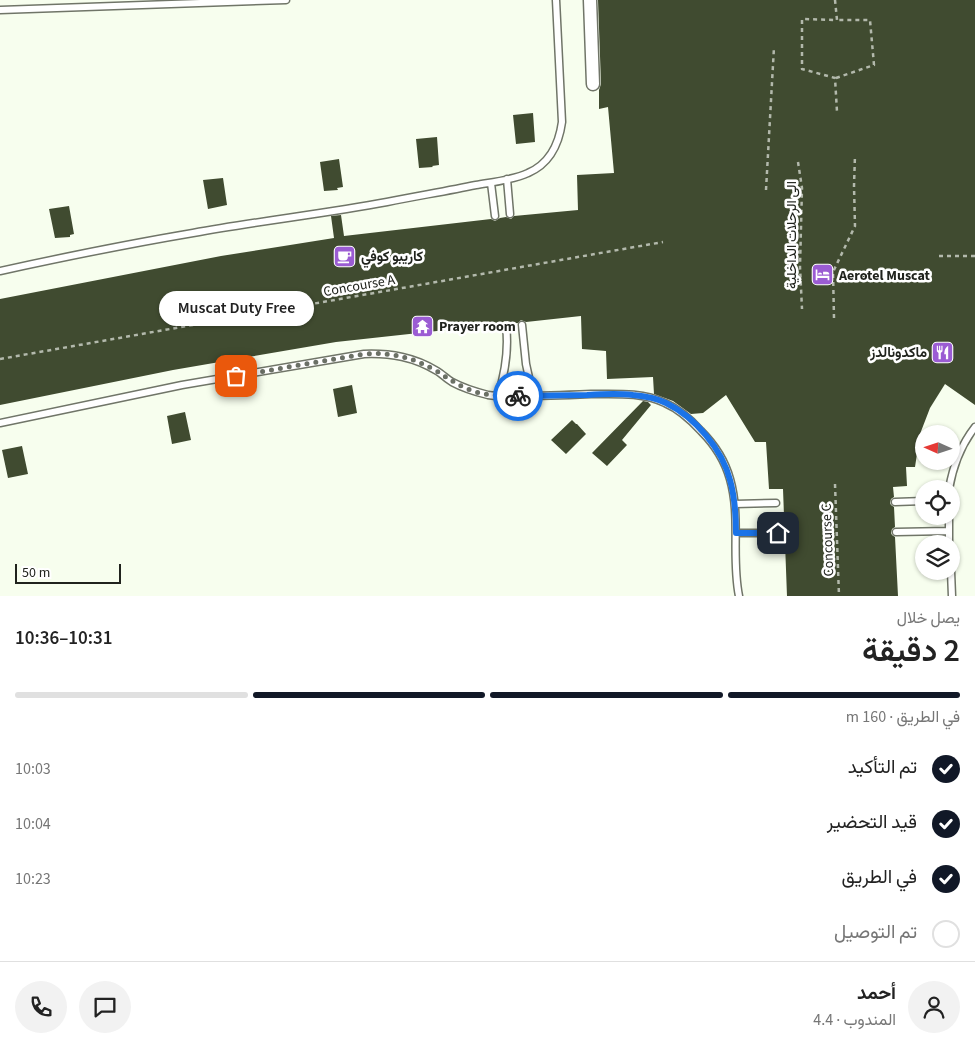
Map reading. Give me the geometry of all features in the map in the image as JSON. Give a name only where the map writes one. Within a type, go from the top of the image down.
[{"type":"street","points":[[590,0],[592,84]]},
{"type":"lane","points":[[0,10],[286,0]]},
{"type":"lane","points":[[0,271],[194,233],[347,209],[491,183],[529,173],[548,158],[556,147],[560,135],[562,122],[556,0]]},
{"type":"lane","points":[[507,179],[510,214]]},
{"type":"lane","points":[[491,183],[495,216]]},
{"type":"lane","points":[[522,325],[526,364],[534,396]]},
{"type":"lane","points":[[498,396],[503,380],[508,347],[506,326]]},
{"type":"lane","points":[[0,423],[182,385],[364,354],[380,353],[409,358],[436,371],[452,382],[470,390],[489,395],[619,394],[642,396],[670,405],[685,415],[710,440],[722,458],[730,479],[735,504],[736,571],[739,596]]},
{"type":"lane","points":[[951,480],[962,448],[975,427]]},
{"type":"lane","points":[[895,502],[915,501]]},
{"type":"lane","points":[[735,504],[776,503]]},
{"type":"lane","points":[[948,525],[948,535]]},
{"type":"lane","points":[[896,532],[948,531]]},
{"type":"lane","points":[[736,533],[778,533]]},
{"type":"lane","points":[[951,580],[952,596]]},
{"type":"path","points":[[835,0],[837,20]]},
{"type":"path","points":[[802,19],[837,20],[870,20],[874,66],[835,78],[802,69],[802,19]]},
{"type":"path","points":[[766,190],[774,47]]},
{"type":"path","points":[[835,78],[837,112]]},
{"type":"path","points":[[834,318],[833,272],[854,226],[855,155]]},
{"type":"path","name":"الى الرحلات الداخلية","points":[[798,162],[802,188],[800,267],[802,309]]},
{"type":"path","name":"Concourse A","points":[[0,359],[663,242]]},
{"type":"path","points":[[939,256],[975,256]]},
{"type":"path","name":"Concourse C","points":[[835,484],[839,596]]},
{"type":"building","points":[[598,0],[975,0],[975,405],[945,384],[930,408],[923,425],[915,425],[915,467],[906,467],[907,486],[893,487],[894,497],[890,503],[894,507],[895,527],[891,533],[895,537],[898,596],[787,596],[783,489],[769,489],[766,442],[755,442],[726,395],[703,413],[691,414],[673,401],[654,394],[653,377],[607,379],[606,351],[582,349],[581,316],[526,322],[521,320],[518,323],[510,324],[508,321],[505,321],[501,324],[336,342],[173,370],[0,405],[0,299],[221,256],[334,238],[331,216],[341,215],[344,236],[491,219],[495,221],[506,217],[511,219],[514,216],[578,210],[577,175],[614,173],[608,107],[599,109],[599,90],[601,84]]},
{"type":"building","points":[[533,113],[535,142],[516,144],[513,115]]},
{"type":"building","points":[[437,137],[439,165],[419,168],[416,139]]},
{"type":"building","points":[[339,159],[343,187],[337,188],[338,190],[324,191],[320,162]]},
{"type":"building","points":[[223,178],[227,205],[208,209],[203,180]]},
{"type":"building","points":[[69,206],[74,234],[70,235],[70,237],[55,238],[49,209]]},
{"type":"building","points":[[352,385],[357,413],[338,417],[333,389]]},
{"type":"building","points":[[643,401],[651,405],[622,440],[627,445],[607,466],[592,453]]},
{"type":"building","points":[[185,412],[191,440],[172,444],[167,416]]},
{"type":"building","points":[[572,420],[586,434],[566,454],[551,440]]},
{"type":"building","points":[[22,446],[28,474],[8,478],[2,450]]},
{"type":"way so far","points":[[236,376],[364,354],[380,353],[409,358],[470,390],[489,395],[518,396]]},
{"type":"place","name":"كاريبو كوفي","points":[[345,256]]},
{"type":"place","name":"Aerotel Muscat","points":[[823,275]]},
{"type":"place","name":"Prayer room","points":[[423,326]]},
{"type":"place","name":"ماكدونالدز","points":[[943,352]]},
{"type":"place","name":"Muscat Duty Free","points":[[236,376]]},
{"type":"route","points":[[518,396],[631,394],[654,399],[675,408],[695,424],[710,440],[722,458],[730,479],[735,504],[736,533],[778,533]]}]
